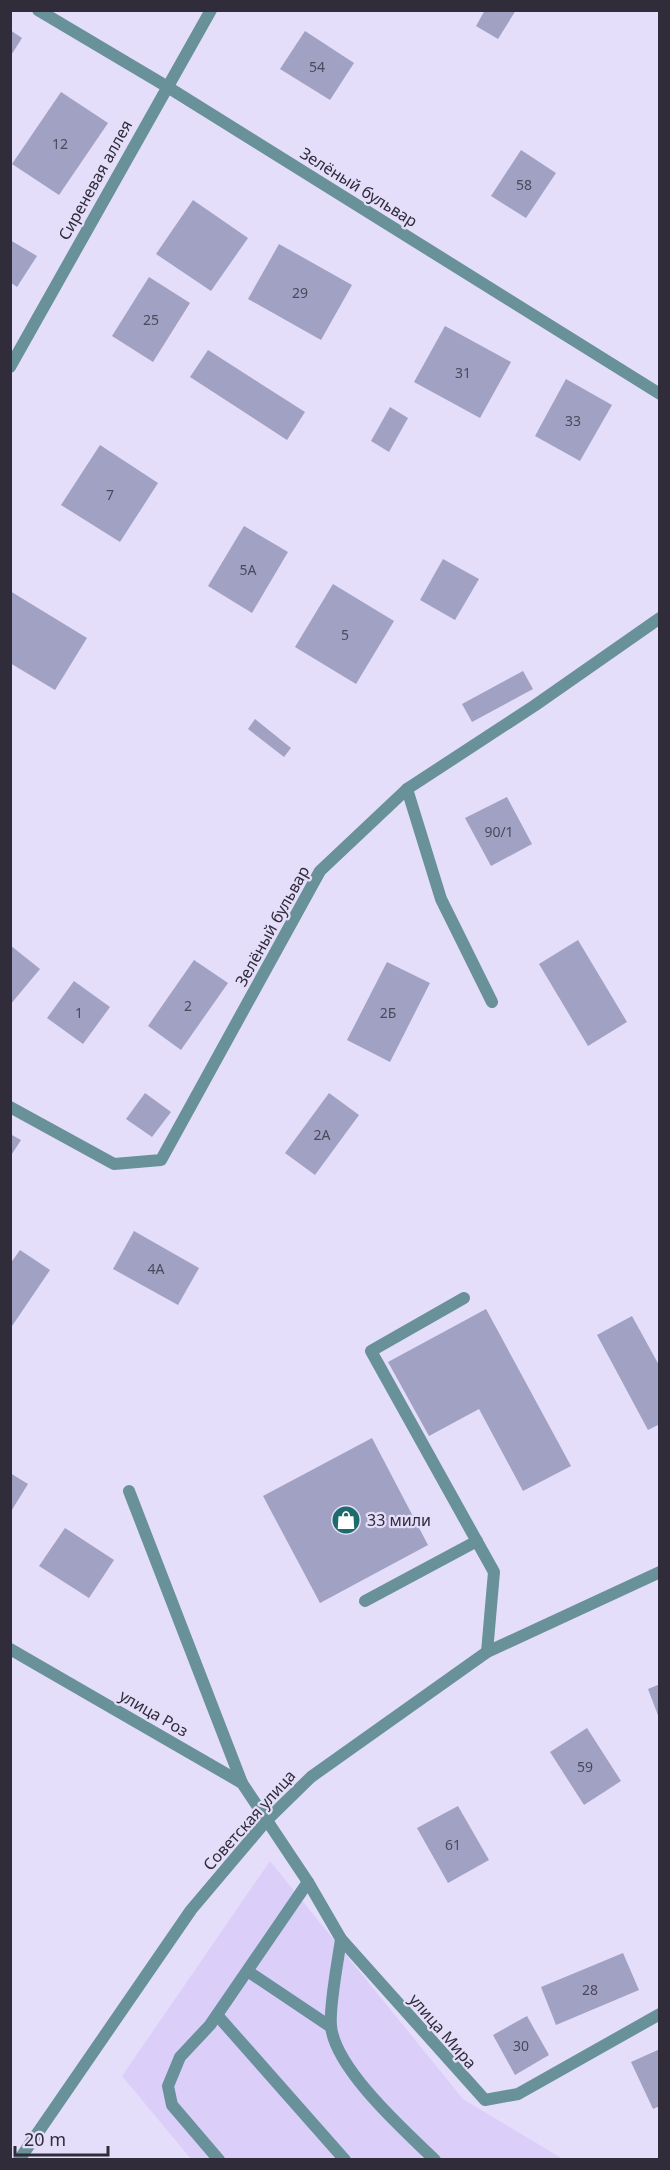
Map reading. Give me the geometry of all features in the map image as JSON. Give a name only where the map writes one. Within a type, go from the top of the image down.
[{"type":"street","name":"Зелёный бульвар","points":[[38,10],[166,86],[660,394]]},
{"type":"street","name":"Сиреневая аллея","points":[[10,367],[166,86],[211,10]]},
{"type":"street","name":"Зелёный бульвар","points":[[10,1107],[114,1164],[161,1160],[320,871],[407,789],[534,706],[660,618]]},
{"type":"street","points":[[407,789],[441,899],[492,1002]]},
{"type":"street","points":[[464,1298],[371,1351],[494,1572],[487,1652]]},
{"type":"street","points":[[129,1491],[242,1783]]},
{"type":"street","points":[[365,1600],[477,1541]]},
{"type":"street","name":"Советская улица","points":[[19,2160],[191,1910],[267,1820],[311,1777],[487,1652],[660,1572]]},
{"type":"street","name":"улица Роз","points":[[10,1649],[242,1783],[267,1820]]},
{"type":"street","name":"улица Мира","points":[[267,1820],[341,1938],[485,2100],[518,2094],[660,2014]]},
{"type":"street","points":[[219,2160],[172,2106],[168,2086],[180,2057],[217,2015],[249,1972],[308,1882]]},
{"type":"street","points":[[341,1938],[331,2027],[341,2055],[384,2111],[435,2160]]},
{"type":"street","points":[[249,1972],[331,2027]]},
{"type":"street","points":[[217,2015],[345,2160]]},
{"type":"shaded area","points":[[270,1861],[463,2099],[563,2159],[191,2159],[122,2076]]},
{"type":"building","points":[[485,10],[516,10],[498,39],[476,26]]},
{"type":"building","points":[[10,30],[22,38],[10,57]]},
{"type":"building","points":[[305,31],[354,63],[330,100],[280,69]]},
{"type":"building","points":[[61,92],[108,123],[59,195],[12,164]]},
{"type":"building","points":[[521,150],[556,173],[526,218],[491,196]]},
{"type":"building","points":[[193,200],[248,238],[211,291],[156,254]]},
{"type":"building","points":[[10,240],[37,256],[17,287],[10,282]]},
{"type":"building","points":[[279,244],[352,285],[321,340],[248,299]]},
{"type":"building","points":[[149,277],[190,303],[153,362],[112,336]]},
{"type":"building","points":[[445,326],[511,362],[480,418],[414,382]]},
{"type":"building","points":[[208,350],[305,412],[287,440],[190,377]]},
{"type":"building","points":[[566,379],[612,405],[580,461],[535,436]]},
{"type":"building","points":[[390,407],[408,418],[389,452],[371,441]]},
{"type":"building","points":[[100,445],[158,483],[120,542],[61,505]]},
{"type":"building","points":[[244,526],[288,552],[252,613],[208,586]]},
{"type":"building","points":[[443,559],[479,579],[455,620],[420,600]]},
{"type":"building","points":[[333,584],[394,621],[356,684],[295,647]]},
{"type":"building","points":[[10,591],[87,638],[55,690],[10,663]]},
{"type":"building","points":[[523,671],[533,689],[472,722],[462,704]]},
{"type":"building","points":[[255,719],[291,748],[284,757],[248,729]]},
{"type":"building","points":[[507,797],[532,844],[491,866],[465,818]]},
{"type":"building","points":[[578,940],[627,1022],[588,1046],[539,964]]},
{"type":"building","points":[[10,945],[40,969],[10,1005]]},
{"type":"building","points":[[194,960],[228,983],[181,1050],[148,1026]]},
{"type":"building","points":[[387,962],[430,983],[390,1062],[347,1040]]},
{"type":"building","points":[[74,981],[110,1007],[83,1044],[47,1018]]},
{"type":"building","points":[[145,1093],[171,1112],[152,1137],[126,1119]]},
{"type":"building","points":[[329,1093],[359,1115],[315,1175],[285,1153]]},
{"type":"building","points":[[10,1134],[21,1140],[10,1157]]},
{"type":"building","points":[[134,1231],[199,1268],[178,1305],[113,1269]]},
{"type":"building","points":[[20,1250],[50,1270],[10,1329],[10,1264]]},
{"type":"building","points":[[486,1309],[571,1466],[523,1491],[479,1409],[429,1436],[388,1362]]},
{"type":"building","points":[[632,1316],[660,1367],[660,1424],[648,1430],[597,1335]]},
{"type":"building","name":"33 мили","points":[[372,1438],[428,1545],[320,1603],[263,1496]]},
{"type":"building","points":[[10,1473],[28,1484],[10,1513]]},
{"type":"building","points":[[65,1528],[114,1560],[89,1598],[39,1566]]},
{"type":"building","points":[[660,1684],[660,1718],[659,1718],[648,1689]]},
{"type":"building","points":[[587,1728],[621,1781],[584,1805],[550,1752]]},
{"type":"building","points":[[458,1806],[489,1860],[448,1883],[417,1828]]},
{"type":"building","points":[[623,1953],[639,1990],[556,2025],[541,1987]]},
{"type":"building","points":[[527,2016],[549,2055],[515,2075],[493,2035]]},
{"type":"building","points":[[660,2049],[660,2106],[653,2109],[631,2062]]},
{"type":"place","name":"33 мили","points":[[346,1520]]}]
